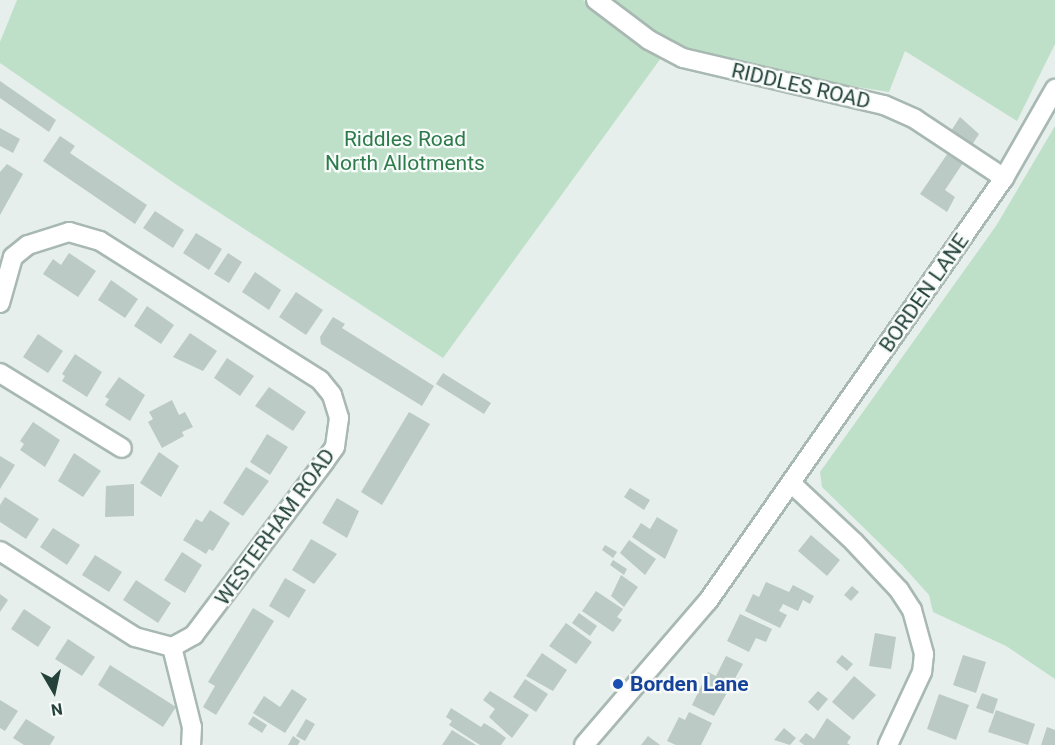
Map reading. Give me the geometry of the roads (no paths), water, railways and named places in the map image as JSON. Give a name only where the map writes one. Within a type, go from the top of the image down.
[{"type":"street","name":"RIDDLES ROAD","points":[[596,0],[649,40],[683,58],[767,81],[884,105],[915,119],[1004,178]]},
{"type":"street","name":"BORDEN LANE","points":[[584,745],[708,601],[1004,178],[1055,89]]},
{"type":"street","name":"WESTERHAM ROAD","points":[[0,303],[13,257],[45,237],[69,232],[100,241],[320,380],[332,395],[339,418],[335,447],[194,635],[172,646]]},
{"type":"street","points":[[0,373],[122,448]]},
{"type":"street","points":[[791,483],[854,542],[899,590],[912,610],[924,654],[922,672],[888,745]]},
{"type":"street","points":[[0,551],[135,637],[172,646],[192,727],[190,745]]},
{"type":"place","name":"Borden Lane","points":[[618,684]]},
{"type":"park label","name":"Riddles Road North Allotments","points":[[405,151]]}]
